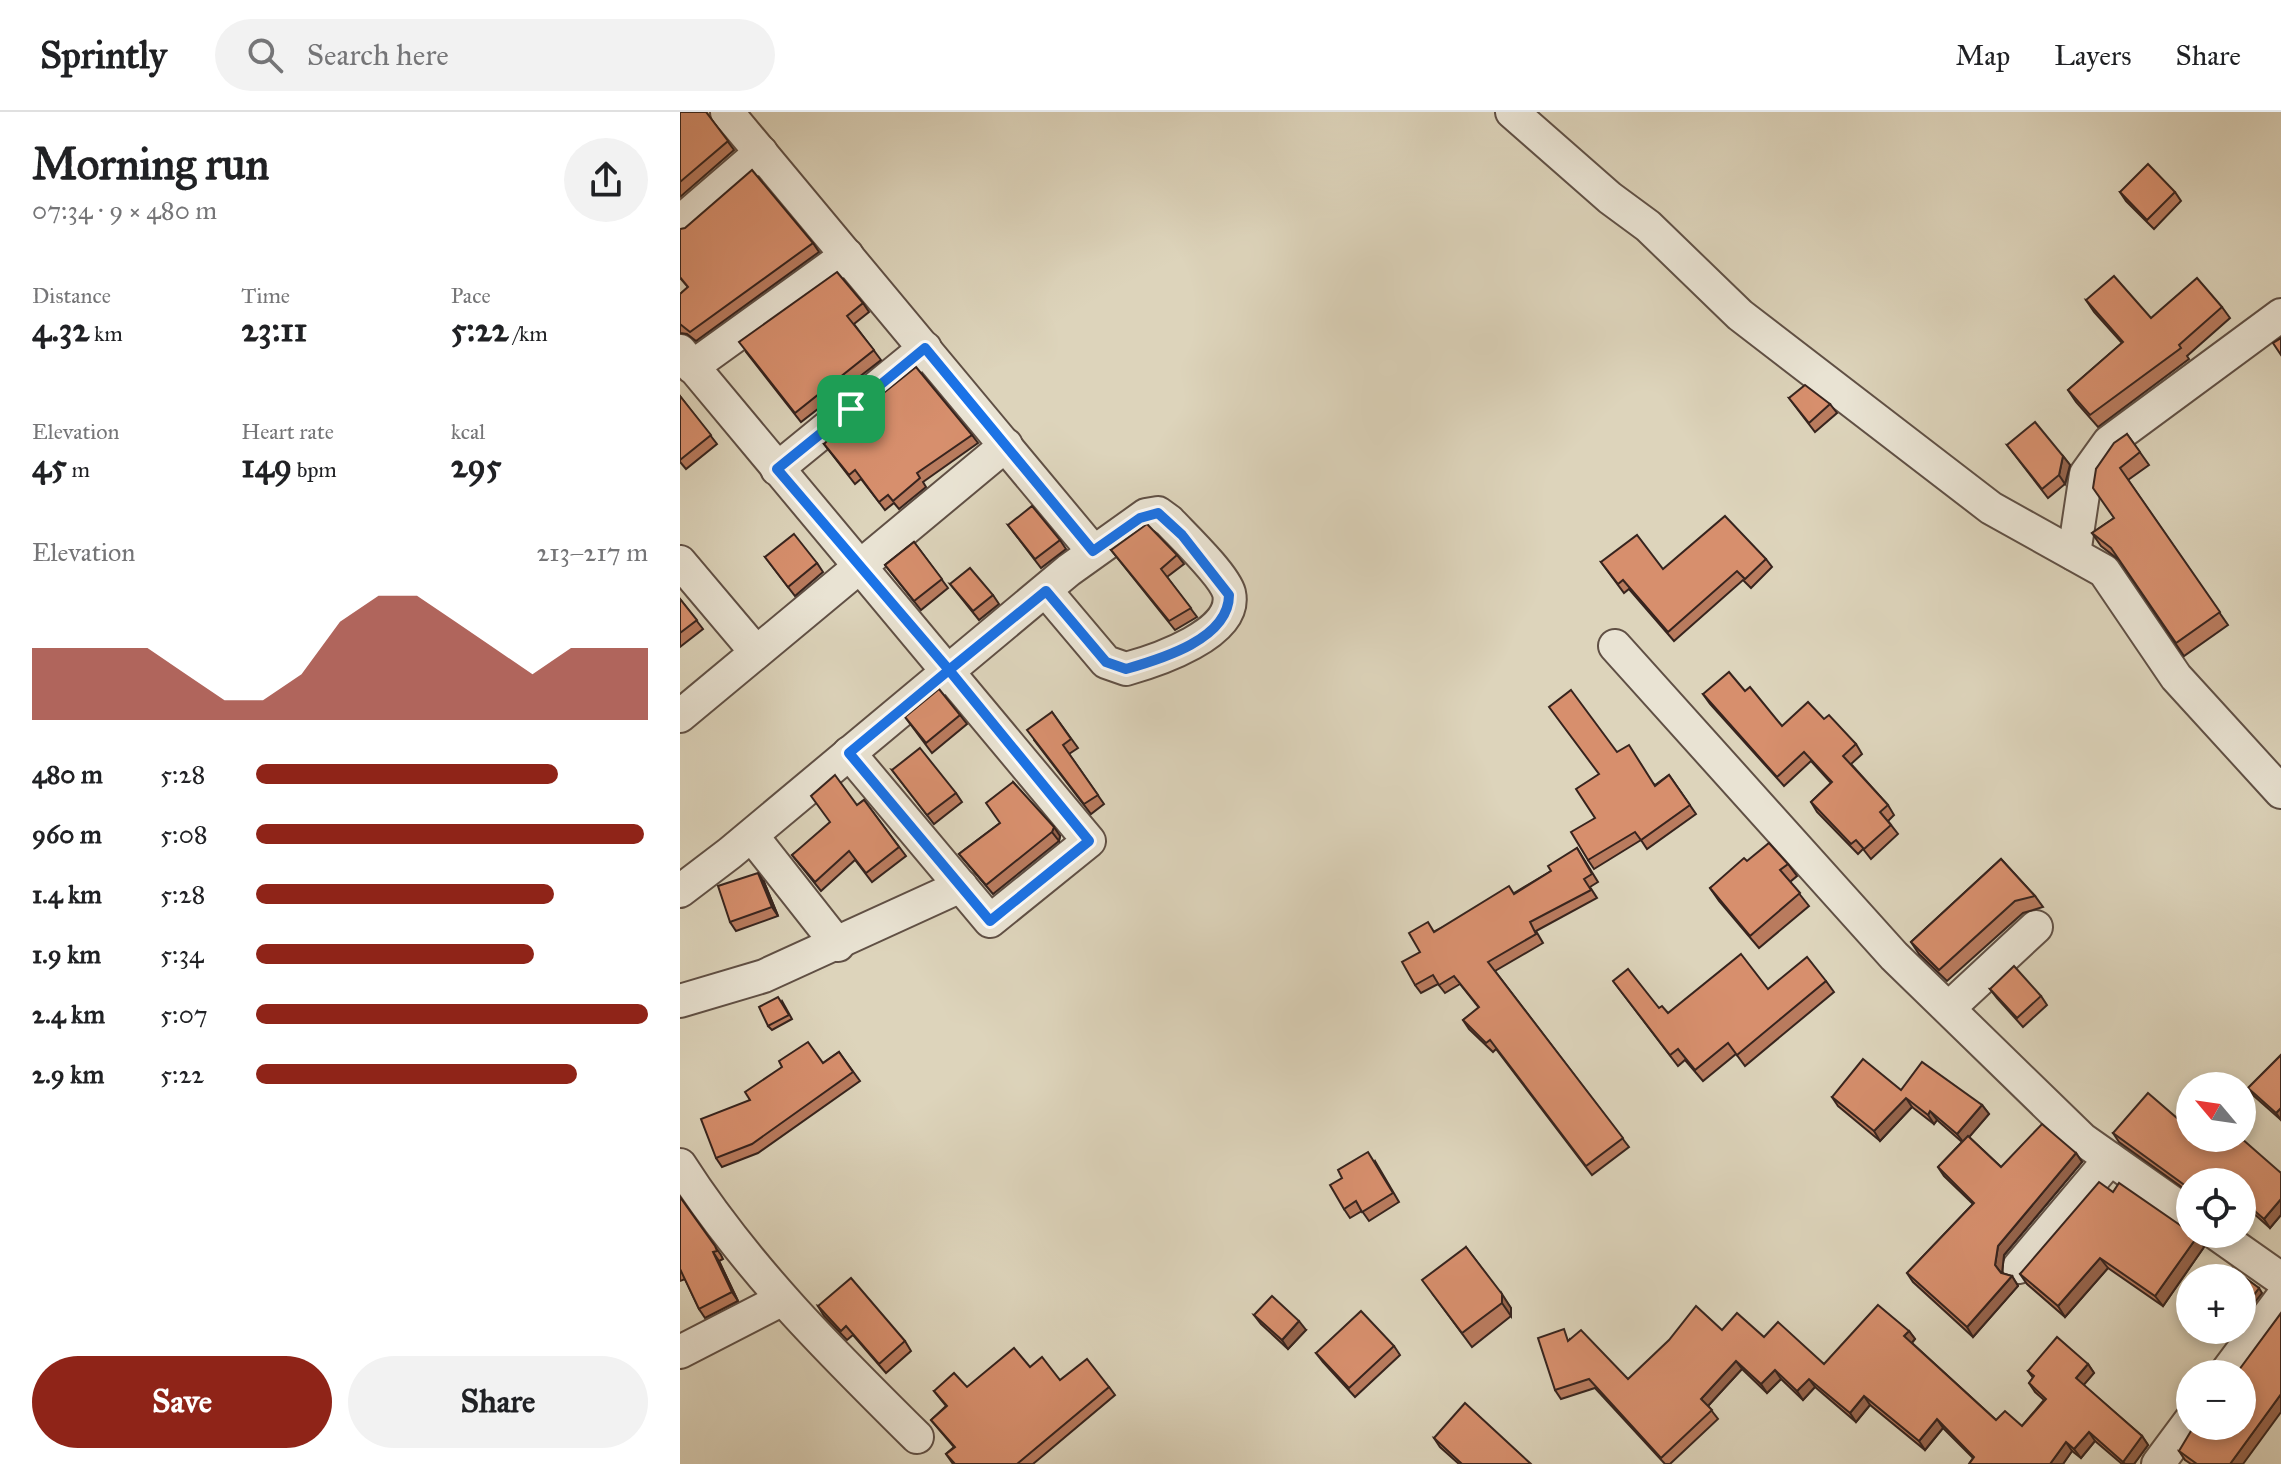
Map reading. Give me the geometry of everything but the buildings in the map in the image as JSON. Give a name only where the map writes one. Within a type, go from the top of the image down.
[{"type":"street","points":[[727,112],[1093,551]]},
{"type":"street","points":[[1512,112],[1610,198],[1648,226],[1740,315],[1999,513],[2104,571],[2176,677],[2281,792]]},
{"type":"street","points":[[680,222],[761,152]]},
{"type":"street","points":[[847,255],[686,359],[1089,841],[990,921],[849,753]]},
{"type":"street","points":[[2074,554],[2086,474],[2109,442],[2281,315]]},
{"type":"street","points":[[777,469],[925,348]]},
{"type":"street","points":[[680,716],[1006,445]]},
{"type":"street","points":[[680,891],[752,836],[1093,551],[1140,518],[1158,513],[1169,521],[1226,588],[1226,612],[1217,627],[1199,639],[1126,669],[1106,662],[1046,591]]},
{"type":"street","points":[[680,562],[756,652]]},
{"type":"street","points":[[1615,646],[1894,956],[1950,1007],[2063,1122],[2176,1205]]},
{"type":"street","points":[[752,836],[838,945]]},
{"type":"street","points":[[680,1001],[764,976],[838,945],[961,886]]},
{"type":"street","points":[[1950,1007],[2036,927]]},
{"type":"street","points":[[2019,1267],[2110,1159]]},
{"type":"street","points":[[680,1165],[691,1206],[917,1437]]},
{"type":"street","points":[[2237,1248],[2281,1279]]},
{"type":"street","points":[[2235,1360],[2281,1299]]},
{"type":"street","points":[[680,1352],[781,1300]]},
{"type":"street","points":[[2158,1464],[2176,1440]]},
{"type":"route","points":[[851,409],[777,469],[858,568],[949,670],[849,753],[990,921],[1089,841],[949,670],[1046,591],[1106,662],[1126,669],[1209,633],[1222,620],[1229,604],[1229,595],[1182,535],[1158,513],[1140,518],[1093,551],[925,348],[851,409]]}]
